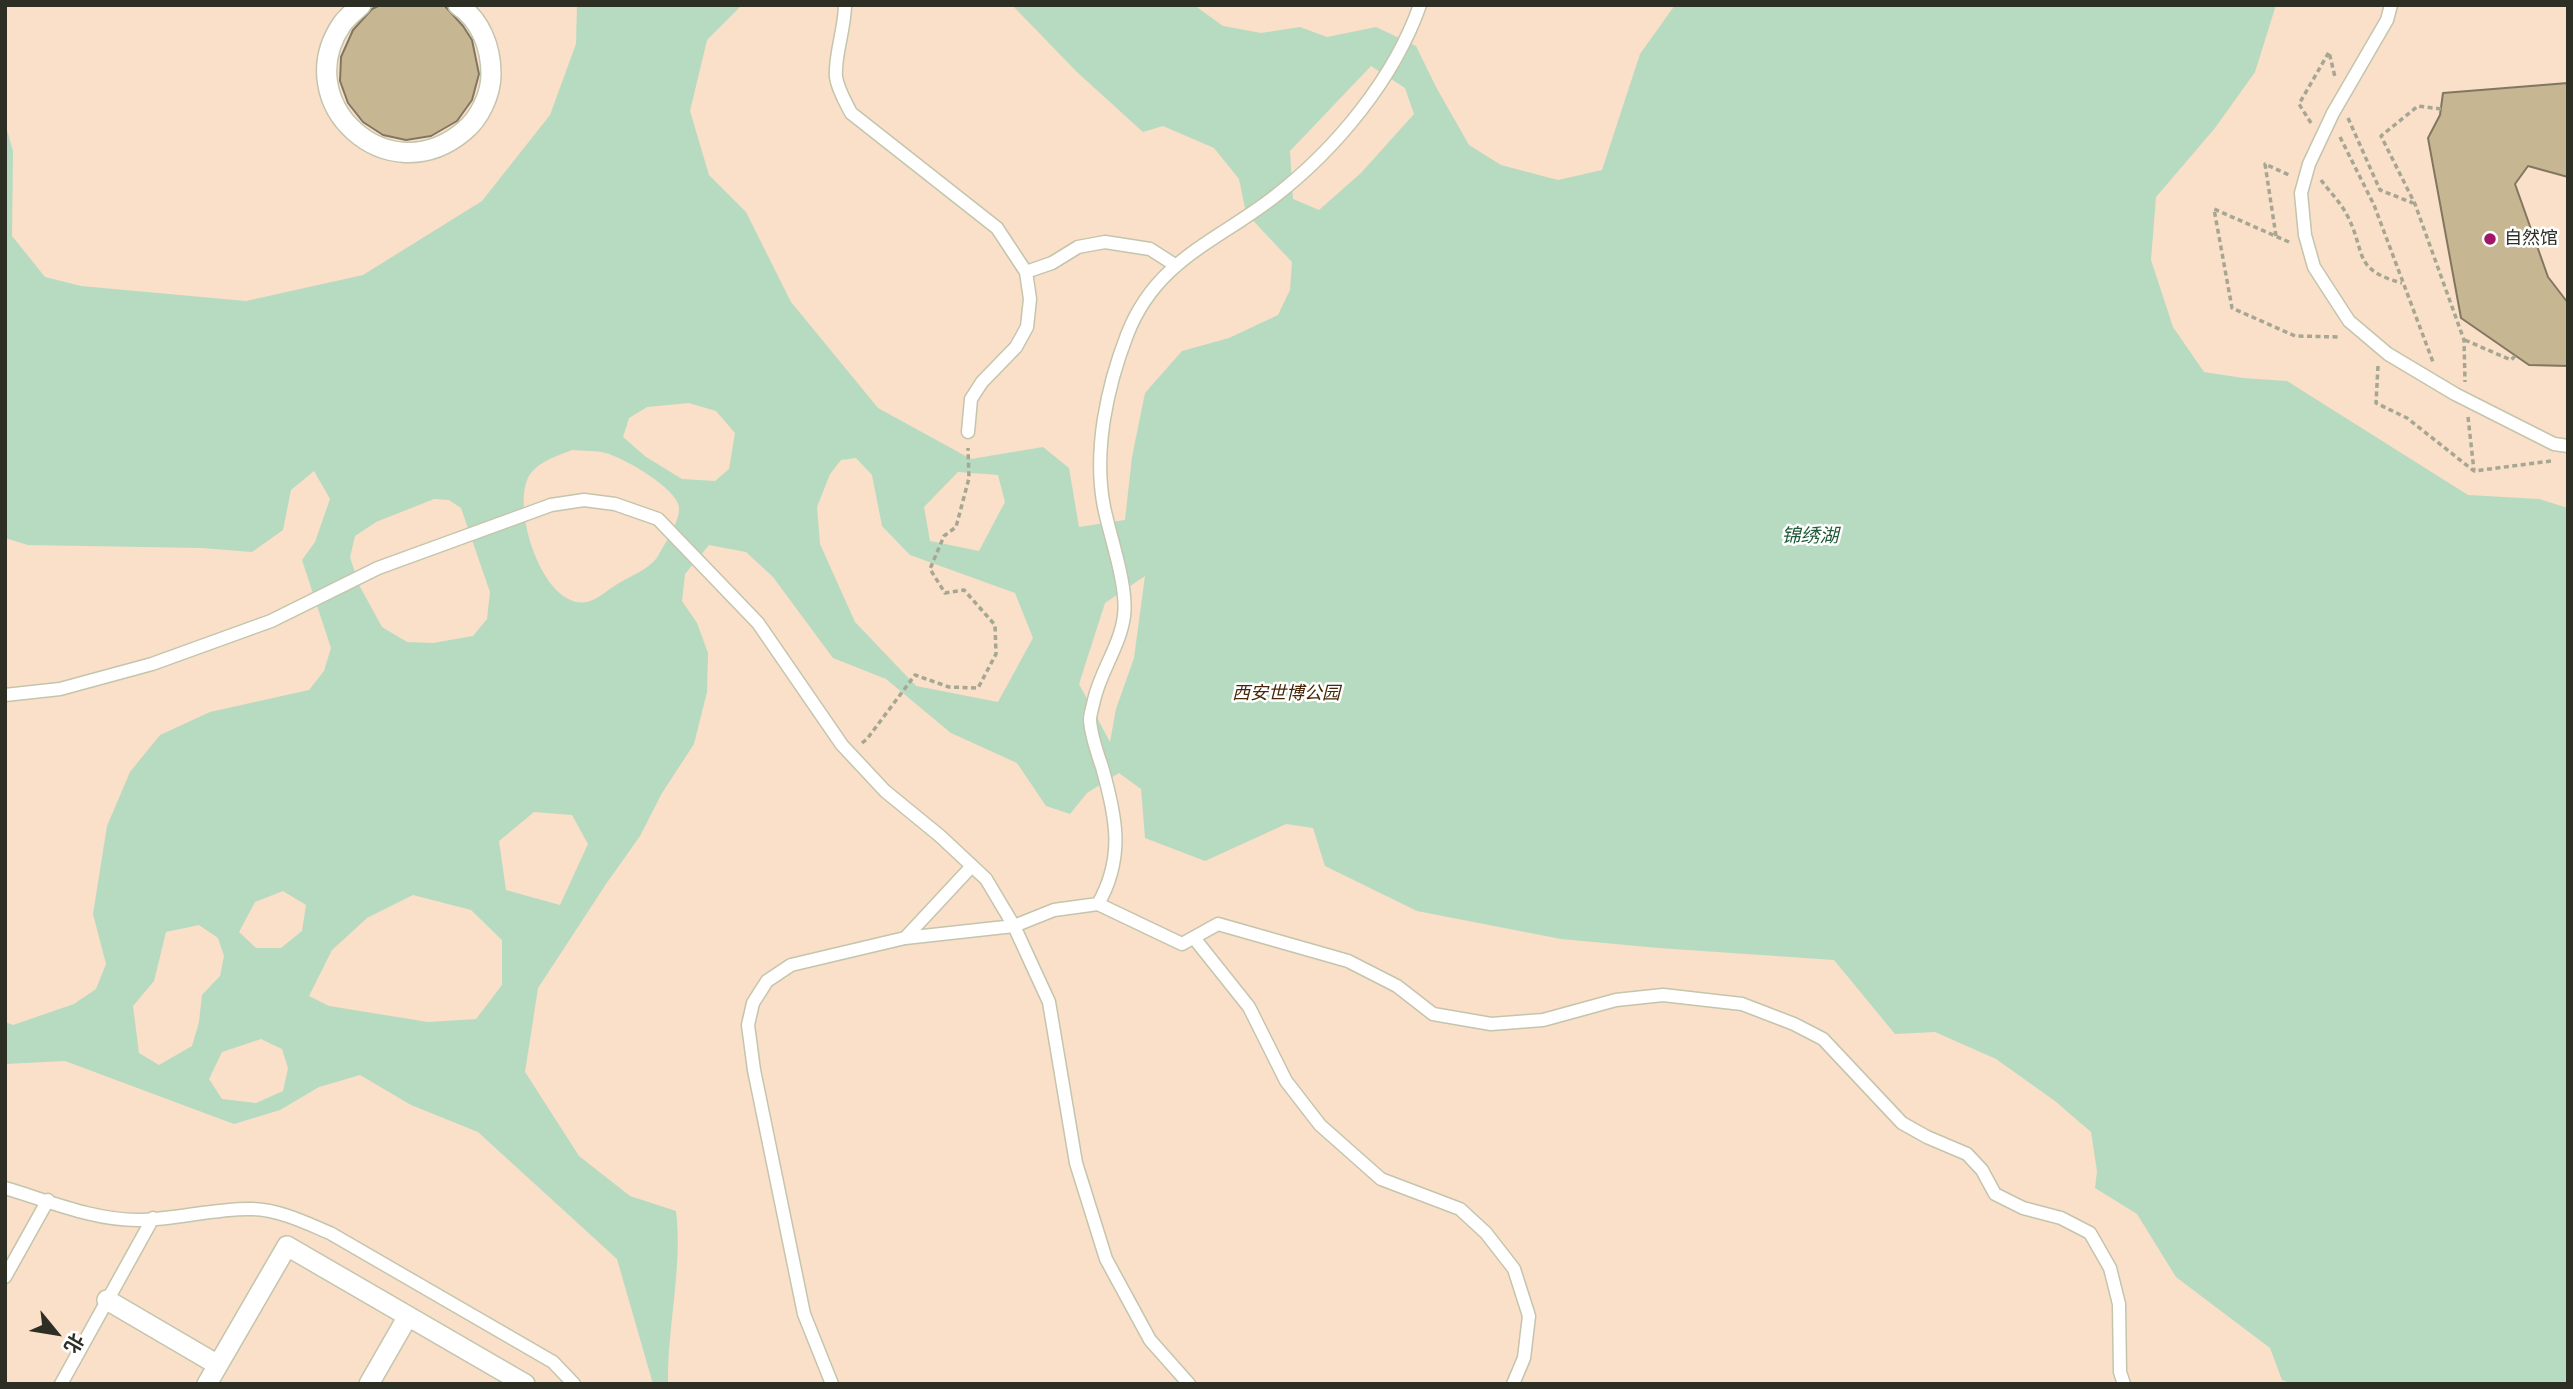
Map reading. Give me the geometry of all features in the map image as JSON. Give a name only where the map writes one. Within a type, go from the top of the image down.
[{"type":"street","points":[[361,5],[342,23],[330,49],[327,77],[334,104],[349,128],[371,145],[398,153],[426,152],[451,142],[471,125],[485,103],[491,78],[489,51],[479,27],[458,5]]},
{"type":"street","points":[[207,1384],[287,1246],[524,1384]]},
{"type":"street","points":[[107,1300],[218,1365]]},
{"type":"street","points":[[369,1384],[408,1316]]},
{"type":"lane","points":[[845,5],[836,75],[841,94],[852,113],[996,228],[1026,272],[1030,299],[1027,327],[1016,347],[982,382],[971,399],[968,432]]},
{"type":"lane","points":[[1098,904],[1114,867],[1115,835],[1113,805],[1090,718],[1100,678],[1119,640],[1125,613],[1121,580],[1100,483],[1102,431],[1127,334],[1146,298],[1175,265],[1273,197],[1325,153],[1370,97],[1414,23],[1420,5]]},
{"type":"lane","points":[[2391,5],[2387,20],[2330,118],[2304,181],[2301,192],[2305,235],[2314,267],[2349,321],[2379,347],[2443,387],[2554,444],[2568,446]]},
{"type":"lane","points":[[1026,272],[1052,264],[1078,247],[1105,242],[1150,250],[1175,265]]},
{"type":"lane","points":[[5,695],[60,689],[152,664],[295,610],[378,568],[551,505],[584,500],[615,504],[658,519],[758,623],[849,752],[885,791],[940,836],[986,879],[1014,926],[1049,1002],[1076,1163],[1106,1259],[1150,1340],[1189,1384]]},
{"type":"lane","points":[[905,938],[972,866]]},
{"type":"lane","points":[[832,1384],[804,1314],[754,1070],[748,1025],[753,1003],[767,981],[791,965],[905,938],[1014,926],[1054,910],[1098,904],[1182,944],[1218,924],[1348,961],[1397,986],[1433,1014],[1491,1024],[1543,1020],[1616,1000],[1663,995],[1742,1004],[1794,1024],[1823,1039],[1902,1123],[1967,1154],[1982,1170],[1995,1194],[2023,1208],[2061,1218],[2090,1233],[2110,1268],[2119,1304],[2120,1372],[2123,1384]]},
{"type":"lane","points":[[1194,937],[1249,1007],[1286,1081],[1320,1125],[1381,1179],[1460,1209],[1486,1233],[1514,1269],[1529,1316],[1524,1358],[1513,1384]]},
{"type":"lane","points":[[5,1188],[85,1213],[140,1220],[255,1209],[298,1219],[330,1233],[553,1362],[574,1384]]},
{"type":"lane","points":[[5,1277],[48,1200]]},
{"type":"lane","points":[[61,1384],[153,1218]]},
{"type":"path","points":[[2441,109],[2418,106],[2381,136],[2414,204],[2464,340],[2466,399],[2474,471]]},
{"type":"path","points":[[2330,118],[2374,205],[2443,387]]},
{"type":"path","points":[[2276,236],[2265,164],[2304,181]]},
{"type":"path","points":[[2309,164],[2347,215],[2366,266],[2387,279],[2402,283]]},
{"type":"path","points":[[2310,251],[2214,209],[2232,308],[2295,336],[2368,337]]},
{"type":"path","points":[[2464,340],[2511,360],[2516,355]]},
{"type":"path","points":[[2379,347],[2376,403],[2407,418],[2474,471],[2554,461]]},
{"type":"path","points":[[849,752],[867,739],[915,675],[949,687],[978,688],[996,654],[995,625],[964,590],[945,593],[930,569],[944,536],[956,527],[969,478],[968,432]]},
{"type":"green space","name":"西安世博公园","points":[[5,5],[2568,5],[2568,1384],[5,1384]]},
{"type":"water","name":"锦绣湖","points":[[577,5],[742,5],[707,40],[690,111],[709,175],[746,212],[791,302],[878,408],[971,459],[1043,447],[1069,468],[1079,527],[1125,520],[1132,457],[1145,393],[1182,351],[1229,338],[1278,315],[1290,290],[1292,262],[1246,213],[1239,179],[1214,148],[1163,126],[1143,132],[1077,72],[1012,5],[1194,5],[1223,26],[1261,33],[1300,27],[1327,37],[1376,27],[1416,46],[1469,145],[1501,165],[1558,180],[1602,170],[1640,54],[1675,5],[2276,5],[2255,72],[2215,128],[2156,197],[2151,260],[2173,327],[2204,372],[2287,381],[2468,495],[2539,499],[2568,508],[2568,1384],[2293,1384],[2282,1380],[2270,1348],[2176,1277],[2137,1214],[2095,1188],[2097,1171],[2091,1132],[2055,1101],[1996,1059],[1935,1032],[1895,1034],[1834,960],[1561,939],[1417,911],[1325,866],[1313,828],[1286,824],[1205,861],[1145,838],[1141,789],[1119,773],[1087,793],[1070,814],[1046,806],[1017,763],[951,733],[886,679],[833,658],[773,577],[746,552],[709,545],[685,574],[682,601],[697,623],[708,653],[707,692],[694,744],[662,793],[640,836],[538,988],[525,1072],[579,1156],[630,1196],[676,1211],[678,1254],[668,1384],[653,1384],[617,1259],[478,1132],[411,1105],[360,1075],[319,1087],[280,1110],[234,1124],[65,1061],[5,1064],[5,1022],[13,1025],[74,1004],[96,989],[106,964],[93,914],[107,826],[130,772],[160,735],[210,712],[309,690],[324,671],[331,648],[302,560],[315,542],[330,499],[314,471],[291,490],[283,530],[252,552],[202,548],[28,545],[5,538],[5,123],[13,151],[12,236],[45,277],[81,286],[246,301],[363,275],[482,201],[550,115],[576,44]],"holes":[[[1371,66],[1405,88],[1414,114],[1361,173],[1319,210],[1293,199],[1290,151]],[[689,403],[716,411],[735,433],[729,469],[715,481],[682,479],[646,457],[623,437],[629,418],[647,407]],[[572,450],[600,452],[617,457],[660,483],[679,507],[675,526],[655,560],[587,602],[571,600],[557,591],[545,575],[535,555],[524,512],[524,493],[528,478],[541,464]],[[856,458],[872,475],[882,526],[910,555],[1015,593],[1033,638],[998,702],[916,686],[855,622],[820,544],[817,507],[830,474],[841,460]],[[958,472],[998,475],[1005,502],[979,551],[930,541],[924,507]],[[434,499],[449,500],[461,508],[490,592],[487,619],[473,636],[433,643],[407,642],[382,627],[359,585],[350,557],[355,536],[376,522]],[[1145,576],[1134,658],[1116,709],[1110,742],[1079,684],[1105,603]],[[534,812],[572,815],[588,844],[560,905],[506,890],[499,841]],[[283,891],[306,905],[302,931],[281,948],[256,948],[239,932],[255,902]],[[413,895],[471,910],[502,940],[502,985],[476,1019],[428,1022],[329,1006],[309,996],[332,950],[367,918]],[[199,925],[218,938],[224,956],[220,976],[202,995],[199,1022],[192,1046],[159,1065],[139,1053],[133,1006],[154,981],[166,932]],[[261,1039],[282,1049],[288,1068],[283,1091],[256,1103],[222,1099],[209,1079],[222,1052]]]},
{"type":"building","points":[[380,5],[444,5],[472,40],[479,74],[472,100],[457,121],[431,136],[406,140],[383,135],[363,122],[348,103],[340,81],[341,57],[353,30],[372,9]]},
{"type":"building","name":"自然馆","points":[[2568,83],[2568,177],[2528,166],[2515,184],[2548,277],[2568,303],[2568,366],[2529,365],[2461,318],[2428,138],[2440,115],[2443,93]]},
{"type":"place","name":"自然馆","points":[[2490,239]]}]
